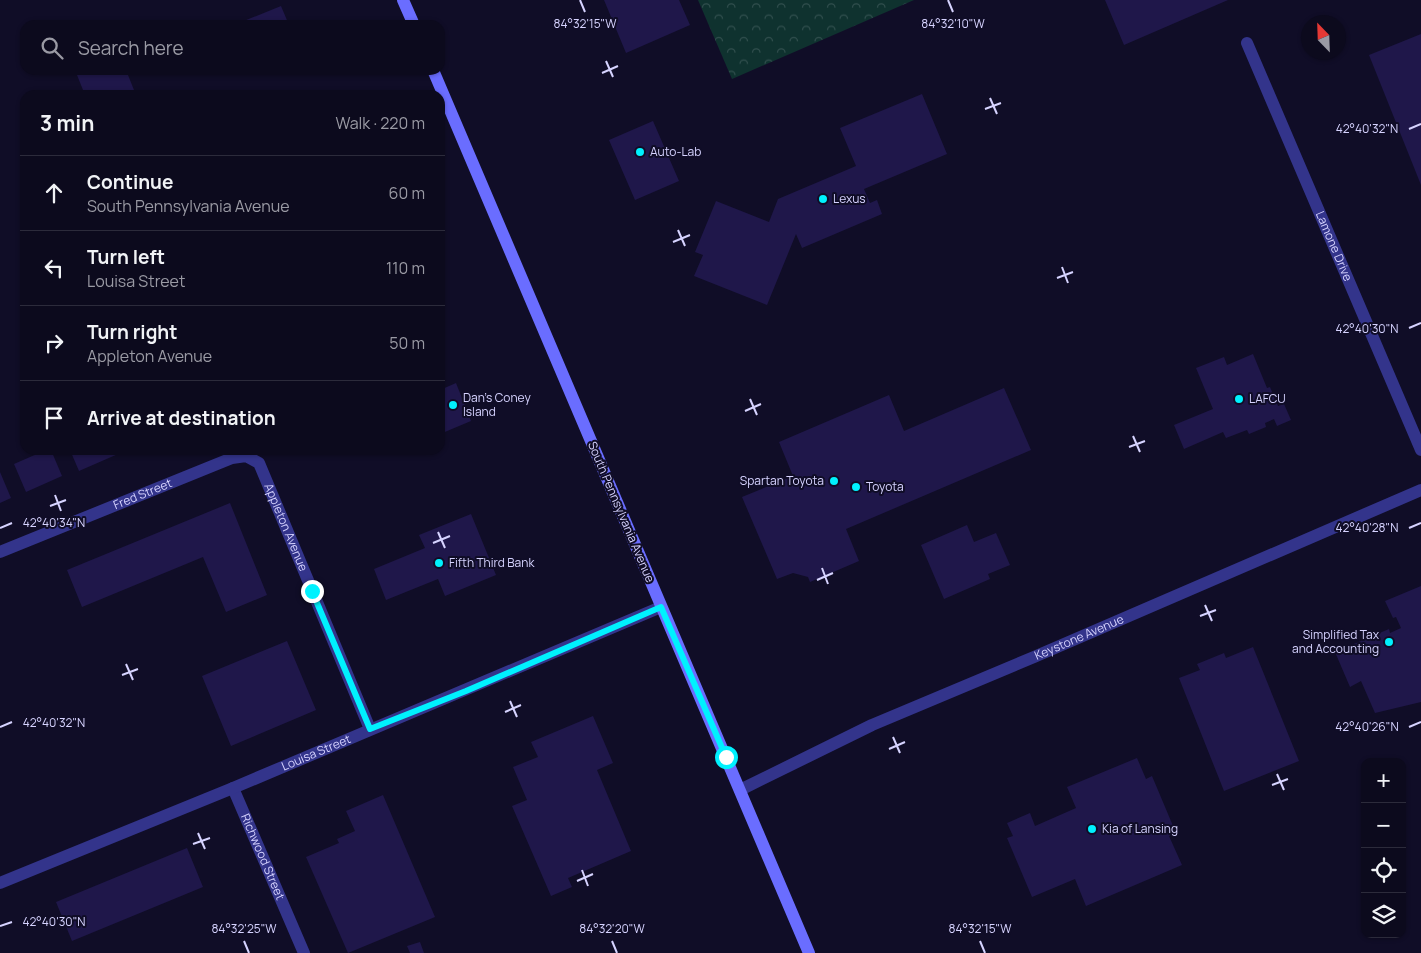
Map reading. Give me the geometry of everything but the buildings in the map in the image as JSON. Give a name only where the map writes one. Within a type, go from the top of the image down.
[{"type":"main road","points":[[403,0],[412,20]]},
{"type":"main road","name":"South Pennsylvania Avenue","points":[[435,75],[442,90]]},
{"type":"main road","name":"South Pennsylvania Avenue","points":[[445,98],[809,953]]},
{"type":"street","name":"Lamone Drive","points":[[1247,43],[1421,450]]},
{"type":"street","name":"Fred Street","points":[[0,552],[232,458],[246,456],[259,463]]},
{"type":"street","name":"Appleton Avenue","points":[[259,463],[370,729]]},
{"type":"street","name":"Keystone Avenue","points":[[740,790],[782,771],[872,725],[1421,490]]},
{"type":"street","name":"Louisa Street","points":[[0,884],[370,729],[466,691],[661,607]]},
{"type":"street","name":"Richwood Street","points":[[233,788],[304,953]]},
{"type":"green space","points":[[698,0],[914,0],[732,79]]},
{"type":"place","name":"Auto-Lab","points":[[640,152]]},
{"type":"place","name":"Lexus","points":[[823,199]]},
{"type":"place","name":"LAFCU","points":[[1239,399]]},
{"type":"place","name":"Dan's Coney Island","points":[[453,405]]},
{"type":"place","name":"Spartan Toyota","points":[[834,481]]},
{"type":"place","name":"Toyota","points":[[856,487]]},
{"type":"place","name":"Fifth Third Bank","points":[[439,563]]},
{"type":"place","name":"Simplified Tax and Accounting","points":[[1389,642]]},
{"type":"place","name":"Kia of Lansing","points":[[1092,829]]},
{"type":"route","points":[[312,591],[370,729],[466,691],[661,607],[726,757]]}]
